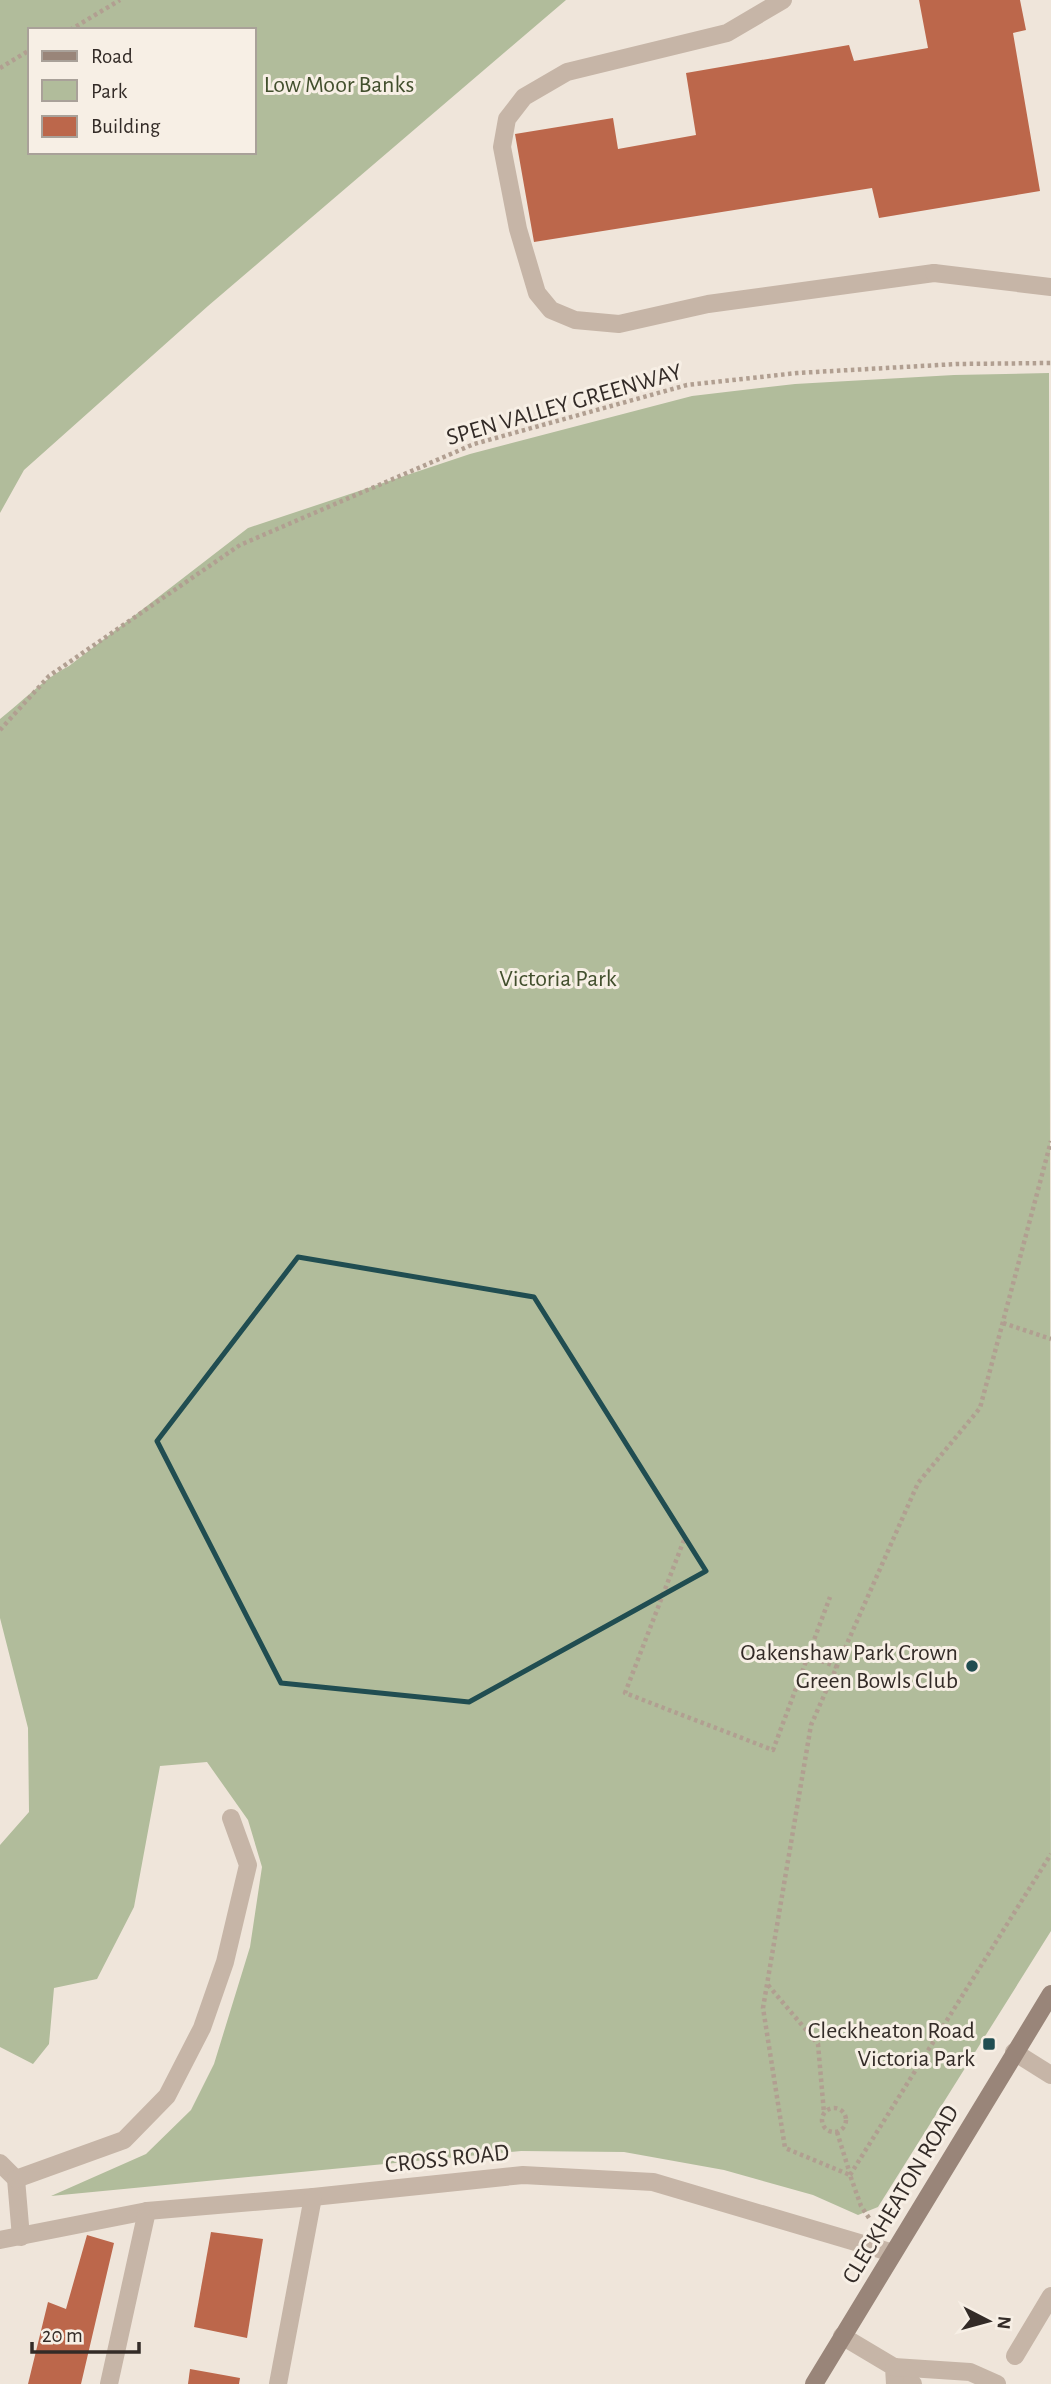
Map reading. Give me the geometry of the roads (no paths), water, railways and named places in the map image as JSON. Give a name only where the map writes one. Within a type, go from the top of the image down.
[{"type":"street","points":[[783,0],[727,33],[568,72],[524,97],[507,118],[502,147],[518,229],[537,293],[551,310],[575,320],[620,324],[708,304],[934,273],[1051,286]]},
{"type":"street","points":[[16,2179],[124,2140],[167,2096],[207,2015],[225,1962],[248,1865],[231,1818]]},
{"type":"street","name":"CLECKHEATON ROAD","points":[[814,2384],[1051,1994]]},
{"type":"street","points":[[1014,2052],[1051,2076]]},
{"type":"street","points":[[0,2163],[16,2179],[21,2237]]},
{"type":"street","name":"CROSS ROAD","points":[[0,2240],[148,2211],[523,2175],[653,2182],[893,2253]]},
{"type":"street","points":[[278,2384],[313,2197]]},
{"type":"street","points":[[109,2384],[148,2211]]},
{"type":"street","points":[[1015,2356],[1051,2296]]},
{"type":"street","points":[[842,2336],[894,2375],[913,2384]]},
{"type":"street","points":[[894,2375],[970,2372],[997,2384]]},
{"type":"place","name":"Oakenshaw Park Crown Green Bowls Club","points":[[972,1666]]},
{"type":"place","name":"Cleckheaton Road Victoria Park","points":[[989,2044]]},
{"type":"park label","name":"Low Moor Banks","points":[[339,84]]},
{"type":"park label","name":"Victoria Park","points":[[558,978]]}]
